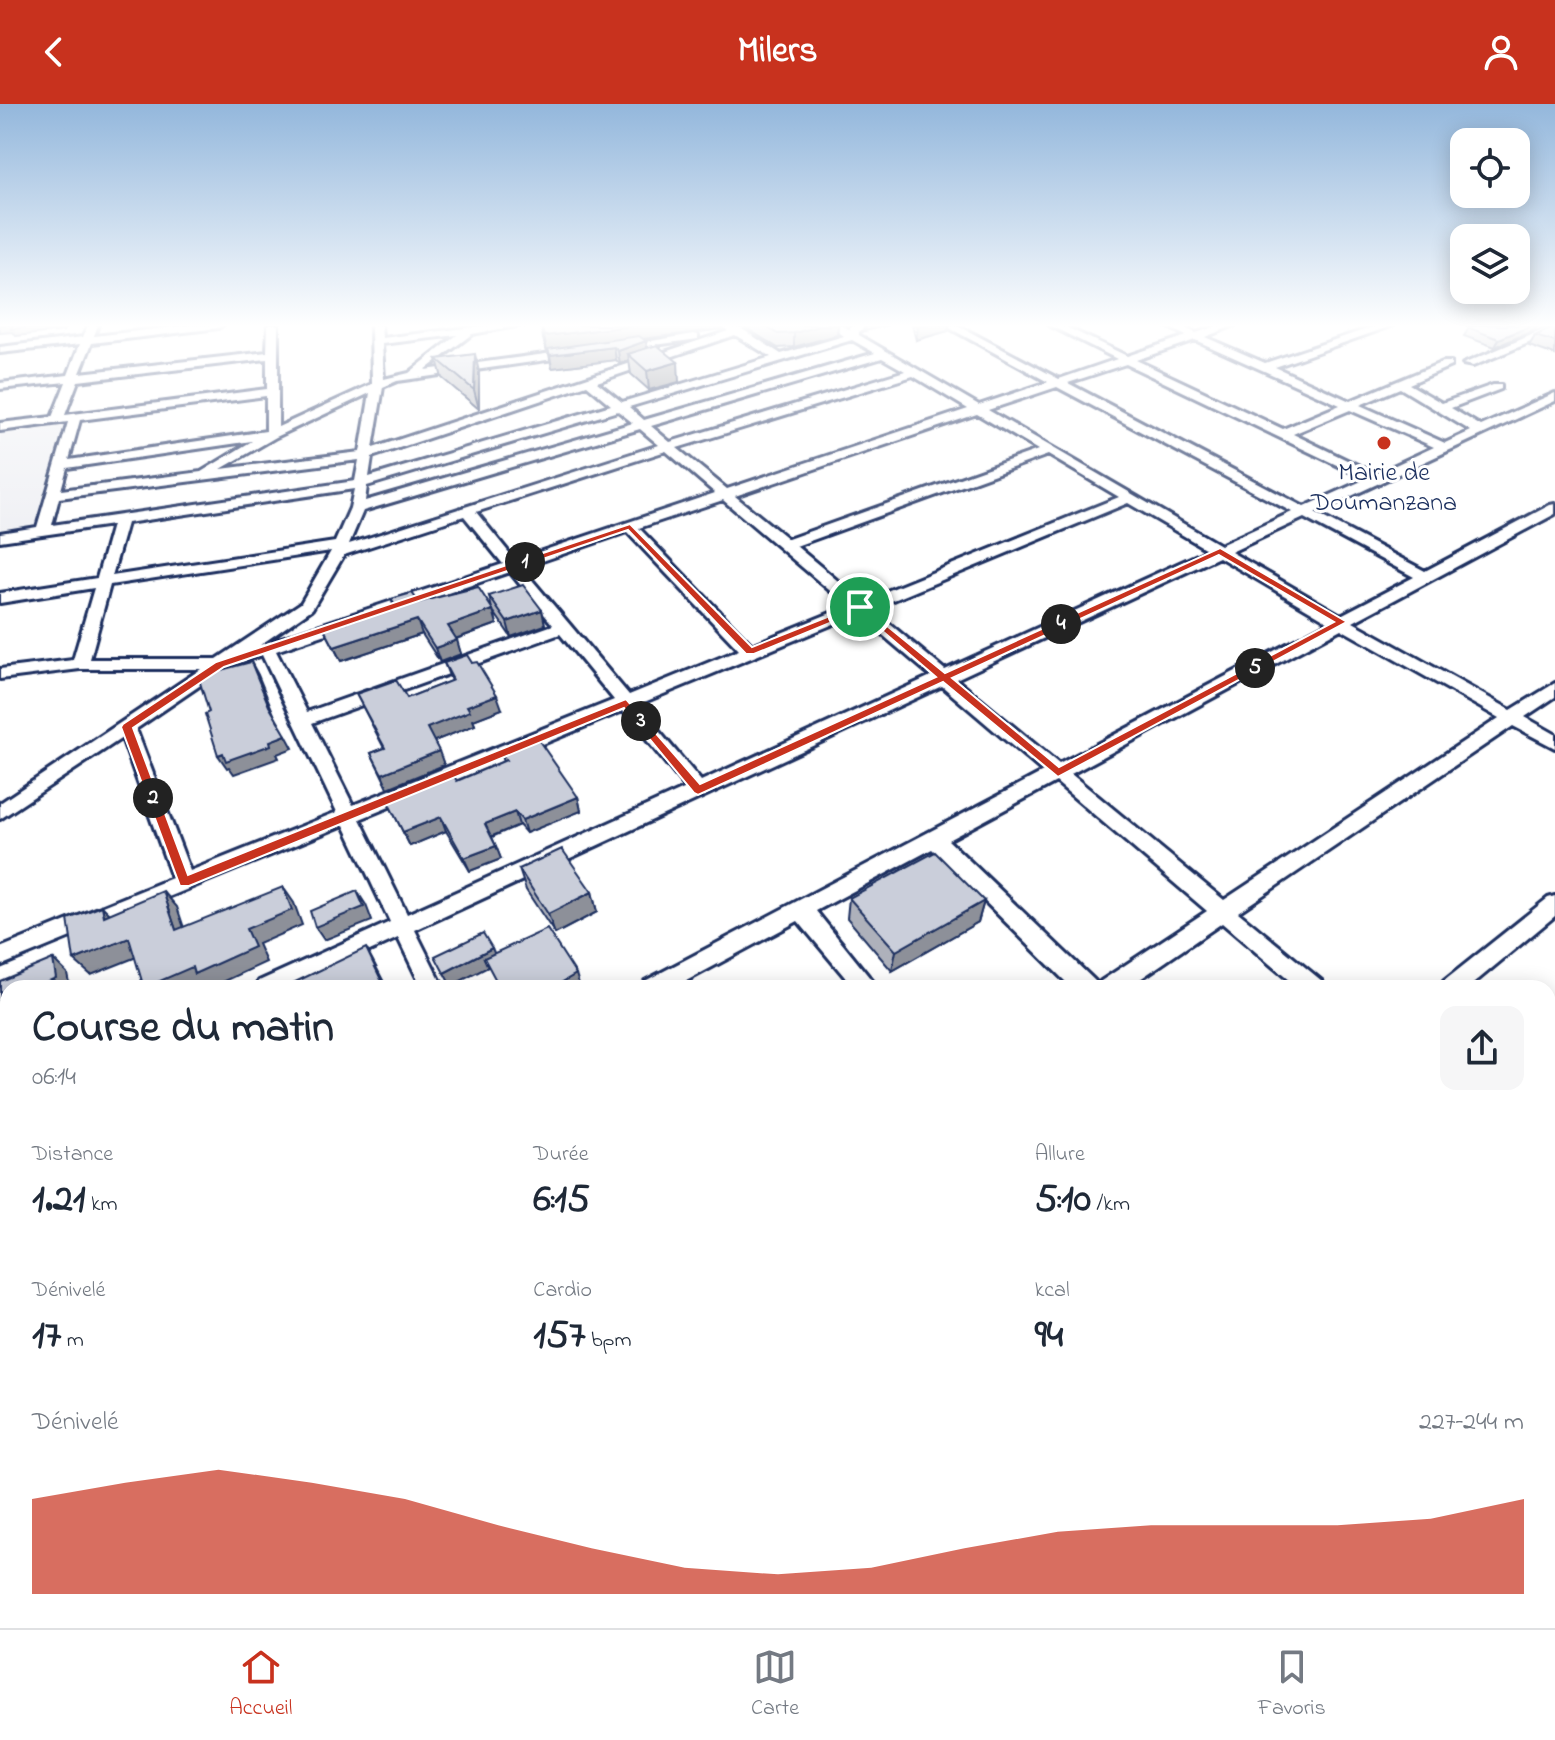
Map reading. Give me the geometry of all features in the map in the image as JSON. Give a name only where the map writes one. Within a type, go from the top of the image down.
[{"type":"street","points":[[57,420],[66,396]]},
{"type":"street","points":[[0,427],[239,396]]},
{"type":"street","points":[[271,396],[272,434]]},
{"type":"street","points":[[200,476],[272,434],[351,396]]},
{"type":"street","points":[[0,812],[307,606],[339,549],[357,508],[376,396]]},
{"type":"street","points":[[53,495],[365,455],[547,396]]},
{"type":"street","points":[[608,396],[1304,980]]},
{"type":"street","points":[[0,537],[361,484],[657,396]]},
{"type":"street","points":[[357,508],[738,396]]},
{"type":"street","points":[[0,598],[339,549],[468,512],[835,396]]},
{"type":"street","points":[[956,396],[1341,622],[1555,742]]},
{"type":"street","points":[[0,674],[80,664],[220,664],[1018,396]]},
{"type":"street","points":[[1083,396],[1426,577]]},
{"type":"street","points":[[1203,396],[1377,479]]},
{"type":"street","points":[[1330,396],[1446,448]]},
{"type":"street","points":[[1282,434],[1372,396]]},
{"type":"street","points":[[1421,396],[1481,431]]},
{"type":"street","points":[[1441,408],[1473,396]]},
{"type":"street","points":[[285,980],[1555,397]]},
{"type":"street","points":[[43,531],[75,417]]},
{"type":"street","points":[[61,465],[272,434]]},
{"type":"street","points":[[786,545],[1048,451]]},
{"type":"street","points":[[0,957],[1129,498]]},
{"type":"street","points":[[668,980],[1555,508]]},
{"type":"street","points":[[468,512],[698,790]]},
{"type":"street","points":[[80,664],[121,519]]},
{"type":"street","points":[[630,527],[750,652]]},
{"type":"street","points":[[302,720],[563,627]]},
{"type":"street","points":[[267,649],[429,980]]},
{"type":"street","points":[[1121,980],[1555,689]]},
{"type":"street","points":[[127,727],[184,882]]},
{"type":"street","points":[[934,838],[1079,980]]},
{"type":"street","points":[[1462,980],[1555,904]]},
{"type":"street","points":[[801,909],[860,980]]},
{"type":"shaded area","points":[[65,420],[34,526],[0,531],[0,428]]},
{"type":"building","points":[[523,585],[542,610],[507,622],[489,596]]},
{"type":"building","points":[[478,587],[493,610],[448,626],[457,640],[435,648],[417,620],[334,647],[324,628],[396,607],[391,599],[412,593],[419,602]]},
{"type":"building","points":[[467,655],[472,663],[477,662],[497,695],[467,706],[470,711],[427,728],[439,751],[382,774],[371,753],[385,748],[356,694],[396,680],[407,698],[453,680],[444,663]]},
{"type":"building","points":[[251,662],[269,706],[286,735],[270,741],[271,745],[226,761],[223,753],[218,755],[205,714],[209,712],[198,676]]},
{"type":"building","points":[[535,735],[578,797],[522,820],[515,812],[485,824],[496,846],[464,858],[441,817],[403,832],[385,796],[450,770],[457,781],[506,760],[499,750]]},
{"type":"building","points":[[562,849],[592,892],[548,914],[519,869]]},
{"type":"building","points":[[935,852],[984,901],[896,951],[849,898]]},
{"type":"building","points":[[283,887],[292,910],[246,929],[254,947],[194,974],[192,967],[162,980],[142,980],[129,938],[74,960],[68,919],[102,906],[104,916],[163,891],[176,930]]},
{"type":"building","points":[[357,891],[364,907],[315,927],[310,911]]},
{"type":"building","points":[[547,929],[576,974],[566,980],[496,980],[484,958]]},
{"type":"building","points":[[483,933],[492,948],[444,973],[435,956]]},
{"type":"building","points":[[366,948],[381,980],[299,980]]},
{"type":"building","points":[[53,959],[56,978],[51,980],[2,980]]},
{"type":"place","name":"Mairie de Doumanzana","points":[[1384,443]]},
{"type":"route","points":[[860,607],[750,652],[630,527],[220,664],[127,727],[184,882],[626,703],[698,790],[944,678],[1220,551],[1341,622],[1058,773],[944,678],[860,607]]}]
